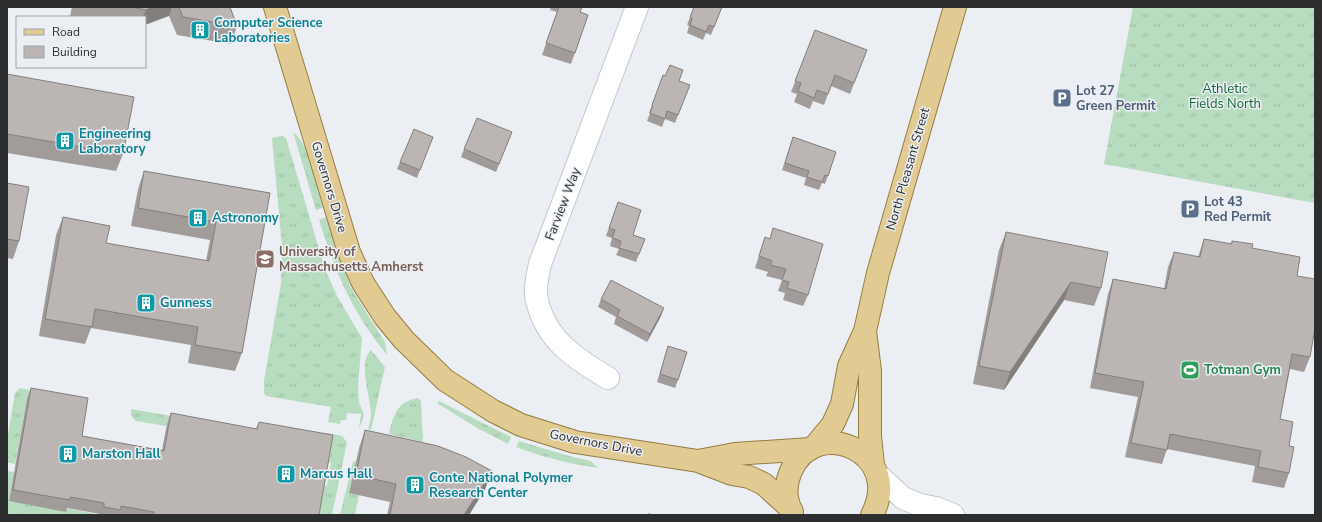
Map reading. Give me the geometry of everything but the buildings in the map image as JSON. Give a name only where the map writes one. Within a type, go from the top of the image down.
[{"type":"main road","name":"Governors Drive","points":[[275,7],[349,252],[363,283],[385,317],[404,340],[445,380],[494,411],[521,425],[575,442],[698,461],[764,484],[792,513]]},
{"type":"main road","name":"North Pleasant Street","points":[[792,513],[786,493],[787,478],[794,464],[812,448],[833,424],[842,404],[849,366],[865,331],[878,273],[955,7]]},
{"type":"main road","name":"North Pleasant Street","points":[[865,331],[870,371],[870,436],[875,470],[880,489],[878,504],[872,515]]},
{"type":"main road","name":"Governors Drive","points":[[698,461],[736,454],[812,448],[832,443],[844,444],[856,449],[875,470]]},
{"type":"street","name":"Farview Way","points":[[608,378],[576,359],[558,341],[544,321],[536,294],[540,264],[637,7]]},
{"type":"street","points":[[875,470],[903,498],[920,506],[936,508],[953,515]]},
{"type":"green space","name":"Athletic Fields North","points":[[1133,7],[1315,7],[1315,203],[1104,164]]},
{"type":"green space","points":[[293,132],[304,146],[308,156],[323,208],[316,210]]},
{"type":"green space","points":[[282,136],[286,138],[325,269],[337,296],[362,338],[358,386],[359,402],[364,415],[359,428],[361,414],[347,413],[346,420],[341,420],[340,424],[328,422],[331,407],[266,396],[264,393],[264,381],[281,283],[282,247],[272,138]]},
{"type":"green space","points":[[326,217],[351,288],[385,342],[387,355],[354,307],[338,275],[319,220]]},
{"type":"green space","points":[[371,350],[385,367],[371,430],[368,429],[371,414],[365,363]]},
{"type":"green space","points":[[20,388],[53,395],[27,399],[15,464],[7,462],[7,440],[15,393]]},
{"type":"green space","points":[[418,398],[421,401],[423,442],[389,434],[394,415],[397,410],[405,402]]},
{"type":"green space","points":[[439,401],[511,437],[508,444],[477,428],[437,403]]},
{"type":"green space","points":[[131,409],[194,420],[167,424],[166,426],[136,421],[131,416]]},
{"type":"green space","points":[[326,433],[342,436],[347,442],[332,515],[317,515],[322,486],[327,486],[331,463],[326,462],[324,446]]},
{"type":"green space","points":[[519,441],[591,461],[598,468],[567,462],[526,451],[516,447]]},
{"type":"green space","points":[[353,461],[356,462],[349,493],[359,495],[355,515],[340,515]]},
{"type":"green space","points":[[7,471],[14,472],[9,501],[66,508],[100,515],[7,515]]},
{"type":"place","name":"Computer Science Laboratories","points":[[200,30]]},
{"type":"place","name":"Lot 27 Green Permit","points":[[1062,98]]},
{"type":"place","name":"Engineering Laboratory","points":[[65,141]]},
{"type":"place","name":"Lot 43 Red Permit","points":[[1190,209]]},
{"type":"place","name":"Astronomy","points":[[198,218]]},
{"type":"place","name":"University of Massachusetts Amherst","points":[[265,259]]},
{"type":"place","name":"Gunness","points":[[146,303]]},
{"type":"place","name":"Totman Gym","points":[[1190,370]]},
{"type":"place","name":"Marston Hall","points":[[68,454]]},
{"type":"place","name":"Marcus Hall","points":[[286,474]]},
{"type":"place","name":"Conte National Polymer Research Center","points":[[415,485]]}]
